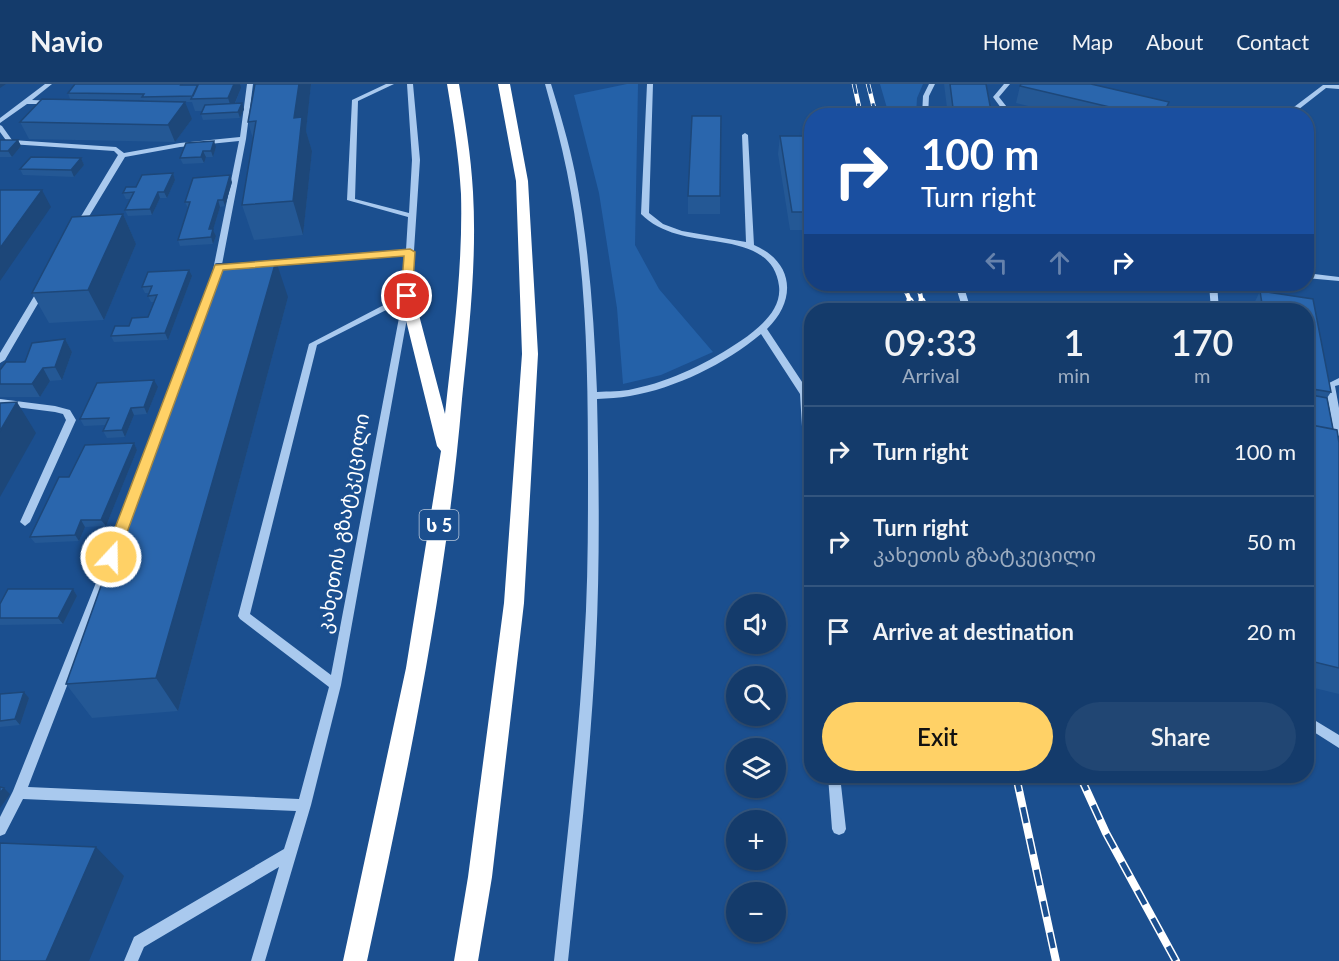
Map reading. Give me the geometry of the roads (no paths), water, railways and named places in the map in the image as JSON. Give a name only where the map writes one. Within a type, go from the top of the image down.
[{"type":"highway","name":"ს 5","points":[[355,961],[390,804],[414,678],[430,590],[448,458],[463,303],[467,192],[453,84]]},
{"type":"highway","points":[[466,961],[480,877],[514,603],[530,354],[522,181],[504,84]]},
{"type":"highway","points":[[407,296],[448,458]]},
{"type":"street","points":[[0,121],[49,84]]},
{"type":"street","points":[[211,288],[219,268],[243,139],[250,84]]},
{"type":"street","points":[[391,84],[355,100],[351,200],[412,216]]},
{"type":"street","name":"კახეთის გზატკეცილი","points":[[258,961],[304,805],[335,686],[407,296],[416,160],[410,84]]},
{"type":"street","points":[[548,84],[566,145],[578,218],[585,273],[592,396],[592,601],[583,744],[561,961]]},
{"type":"street","points":[[592,396],[636,392],[669,381],[730,351],[762,330],[777,312],[784,290],[781,275],[764,252],[750,245],[662,229],[645,214],[650,84]]},
{"type":"street","points":[[925,108],[926,96],[932,84]]},
{"type":"street","points":[[1005,108],[996,97],[1007,84]]},
{"type":"street","points":[[1297,108],[1325,86],[1339,87]]},
{"type":"street","points":[[26,102],[60,104]]},
{"type":"street","points":[[0,127],[10,142],[116,149],[122,155]]},
{"type":"street","points":[[745,135],[750,245]]},
{"type":"street","points":[[73,237],[122,155],[180,145],[243,139]]},
{"type":"street","points":[[255,265],[410,252]]},
{"type":"street","points":[[219,268],[231,267]]},
{"type":"street","points":[[1314,276],[1339,279]]},
{"type":"street","points":[[0,360],[49,278]]},
{"type":"street","points":[[335,686],[244,616],[313,344],[407,296]]},
{"type":"street","points":[[762,330],[804,393]]},
{"type":"street","points":[[1339,381],[1330,385],[1339,433]]},
{"type":"street","points":[[0,402],[67,412],[71,420],[25,522]]},
{"type":"street","points":[[0,830],[19,793],[123,527]]},
{"type":"street","points":[[1314,725],[1339,742]]},
{"type":"street","points":[[835,783],[839,829]]},
{"type":"street","points":[[19,793],[304,805]]},
{"type":"street","points":[[131,961],[139,942],[290,853]]},
{"type":"railway","points":[[854,84],[859,108]]},
{"type":"railway","points":[[868,84],[874,108]]},
{"type":"railway","points":[[906,291],[911,303]]},
{"type":"railway","points":[[919,291],[922,303]]},
{"type":"railway","points":[[1018,783],[1056,961]]},
{"type":"railway","points":[[1083,783],[1106,833],[1176,961]]}]
